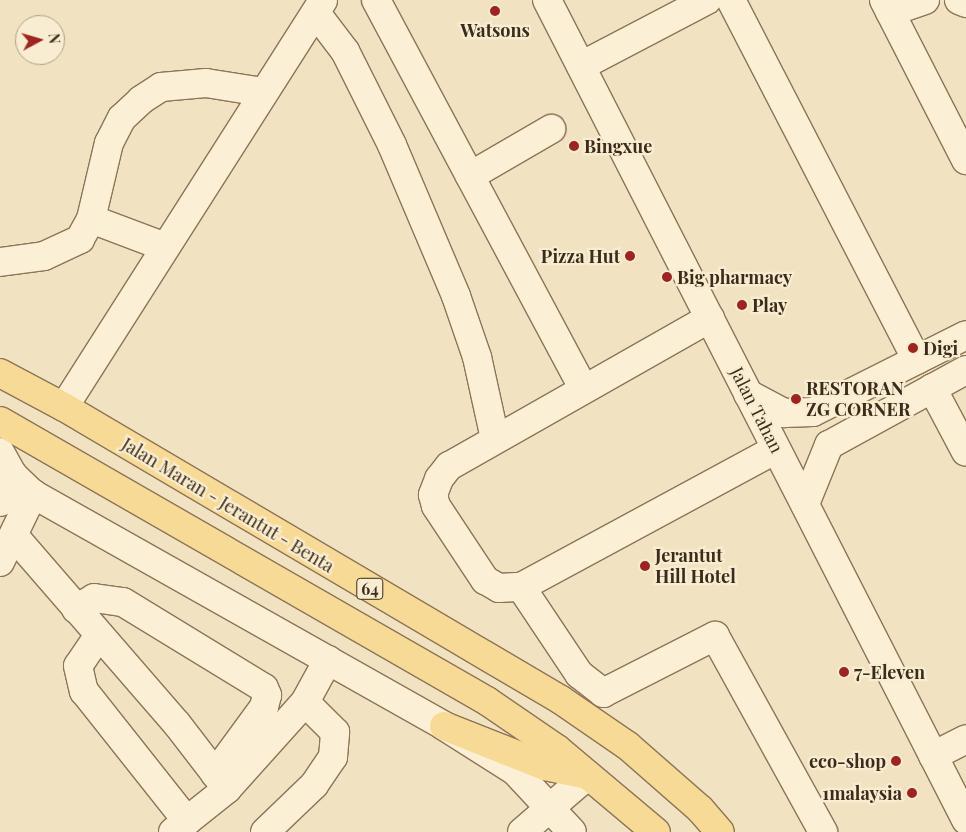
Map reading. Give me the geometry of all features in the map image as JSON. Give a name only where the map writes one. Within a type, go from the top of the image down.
[{"type":"main road","name":"Jalan Maran - Jerantut - Benta","points":[[0,373],[64,407],[561,700],[628,746],[700,809],[720,832]]},
{"type":"main road","name":"Jalan Maran - Jerantut - Benta","points":[[0,421],[487,701],[588,775],[656,832]]},
{"type":"main road","points":[[444,726],[545,766],[588,775]]},
{"type":"street","points":[[376,0],[583,388]]},
{"type":"street","name":"Jalan Tahan","points":[[547,0],[966,820]]},
{"type":"street","points":[[581,66],[708,0]]},
{"type":"street","points":[[731,0],[917,360]]},
{"type":"street","points":[[925,0],[887,6],[966,160]]},
{"type":"street","points":[[959,0],[966,3]]},
{"type":"street","points":[[64,407],[319,6],[345,52],[392,145],[456,296],[477,357],[495,439]]},
{"type":"street","points":[[0,262],[44,256],[80,239],[91,219],[110,143],[122,118],[141,100],[161,87],[206,84],[263,92]]},
{"type":"street","points":[[470,176],[551,129]]},
{"type":"street","points":[[91,219],[165,247]]},
{"type":"street","points":[[710,318],[583,388],[449,466],[439,479],[433,495],[468,559],[485,580],[499,588],[521,587],[776,449]]},
{"type":"street","points":[[748,394],[784,413],[813,412],[966,335]]},
{"type":"street","points":[[804,504],[829,445],[966,370]]},
{"type":"street","points":[[932,388],[966,452]]},
{"type":"street","points":[[0,452],[13,475],[33,494],[444,726],[515,771],[552,808],[572,832]]},
{"type":"street","points":[[0,502],[13,475]]},
{"type":"street","points":[[0,562],[33,494]]},
{"type":"street","points":[[14,536],[177,724],[221,782]]},
{"type":"street","points":[[521,587],[579,674],[603,693],[715,636],[822,832]]},
{"type":"street","points":[[76,609],[94,598],[123,602],[264,688],[267,696],[264,707],[221,782]]},
{"type":"street","points":[[99,634],[78,666],[84,691],[180,826],[221,782],[305,702],[328,660]]},
{"type":"street","points":[[265,832],[314,785],[333,757],[335,732],[305,702]]},
{"type":"street","points":[[933,756],[966,739]]},
{"type":"street","points":[[522,832],[588,775]]},
{"type":"place","name":"Watsons","points":[[495,11]]},
{"type":"place","name":"Bingxue","points":[[574,146]]},
{"type":"place","name":"Pizza Hut","points":[[630,256]]},
{"type":"place","name":"Big pharmacy","points":[[667,277]]},
{"type":"place","name":"Play","points":[[742,305]]},
{"type":"place","name":"Digi","points":[[913,348]]},
{"type":"place","name":"RESTORAN ZG CORNER","points":[[796,399]]},
{"type":"place","name":"Jerantut Hill Hotel","points":[[645,566]]},
{"type":"place","name":"7-Eleven","points":[[844,672]]},
{"type":"place","name":"eco-shop","points":[[896,761]]},
{"type":"place","name":"1malaysia","points":[[912,793]]}]
